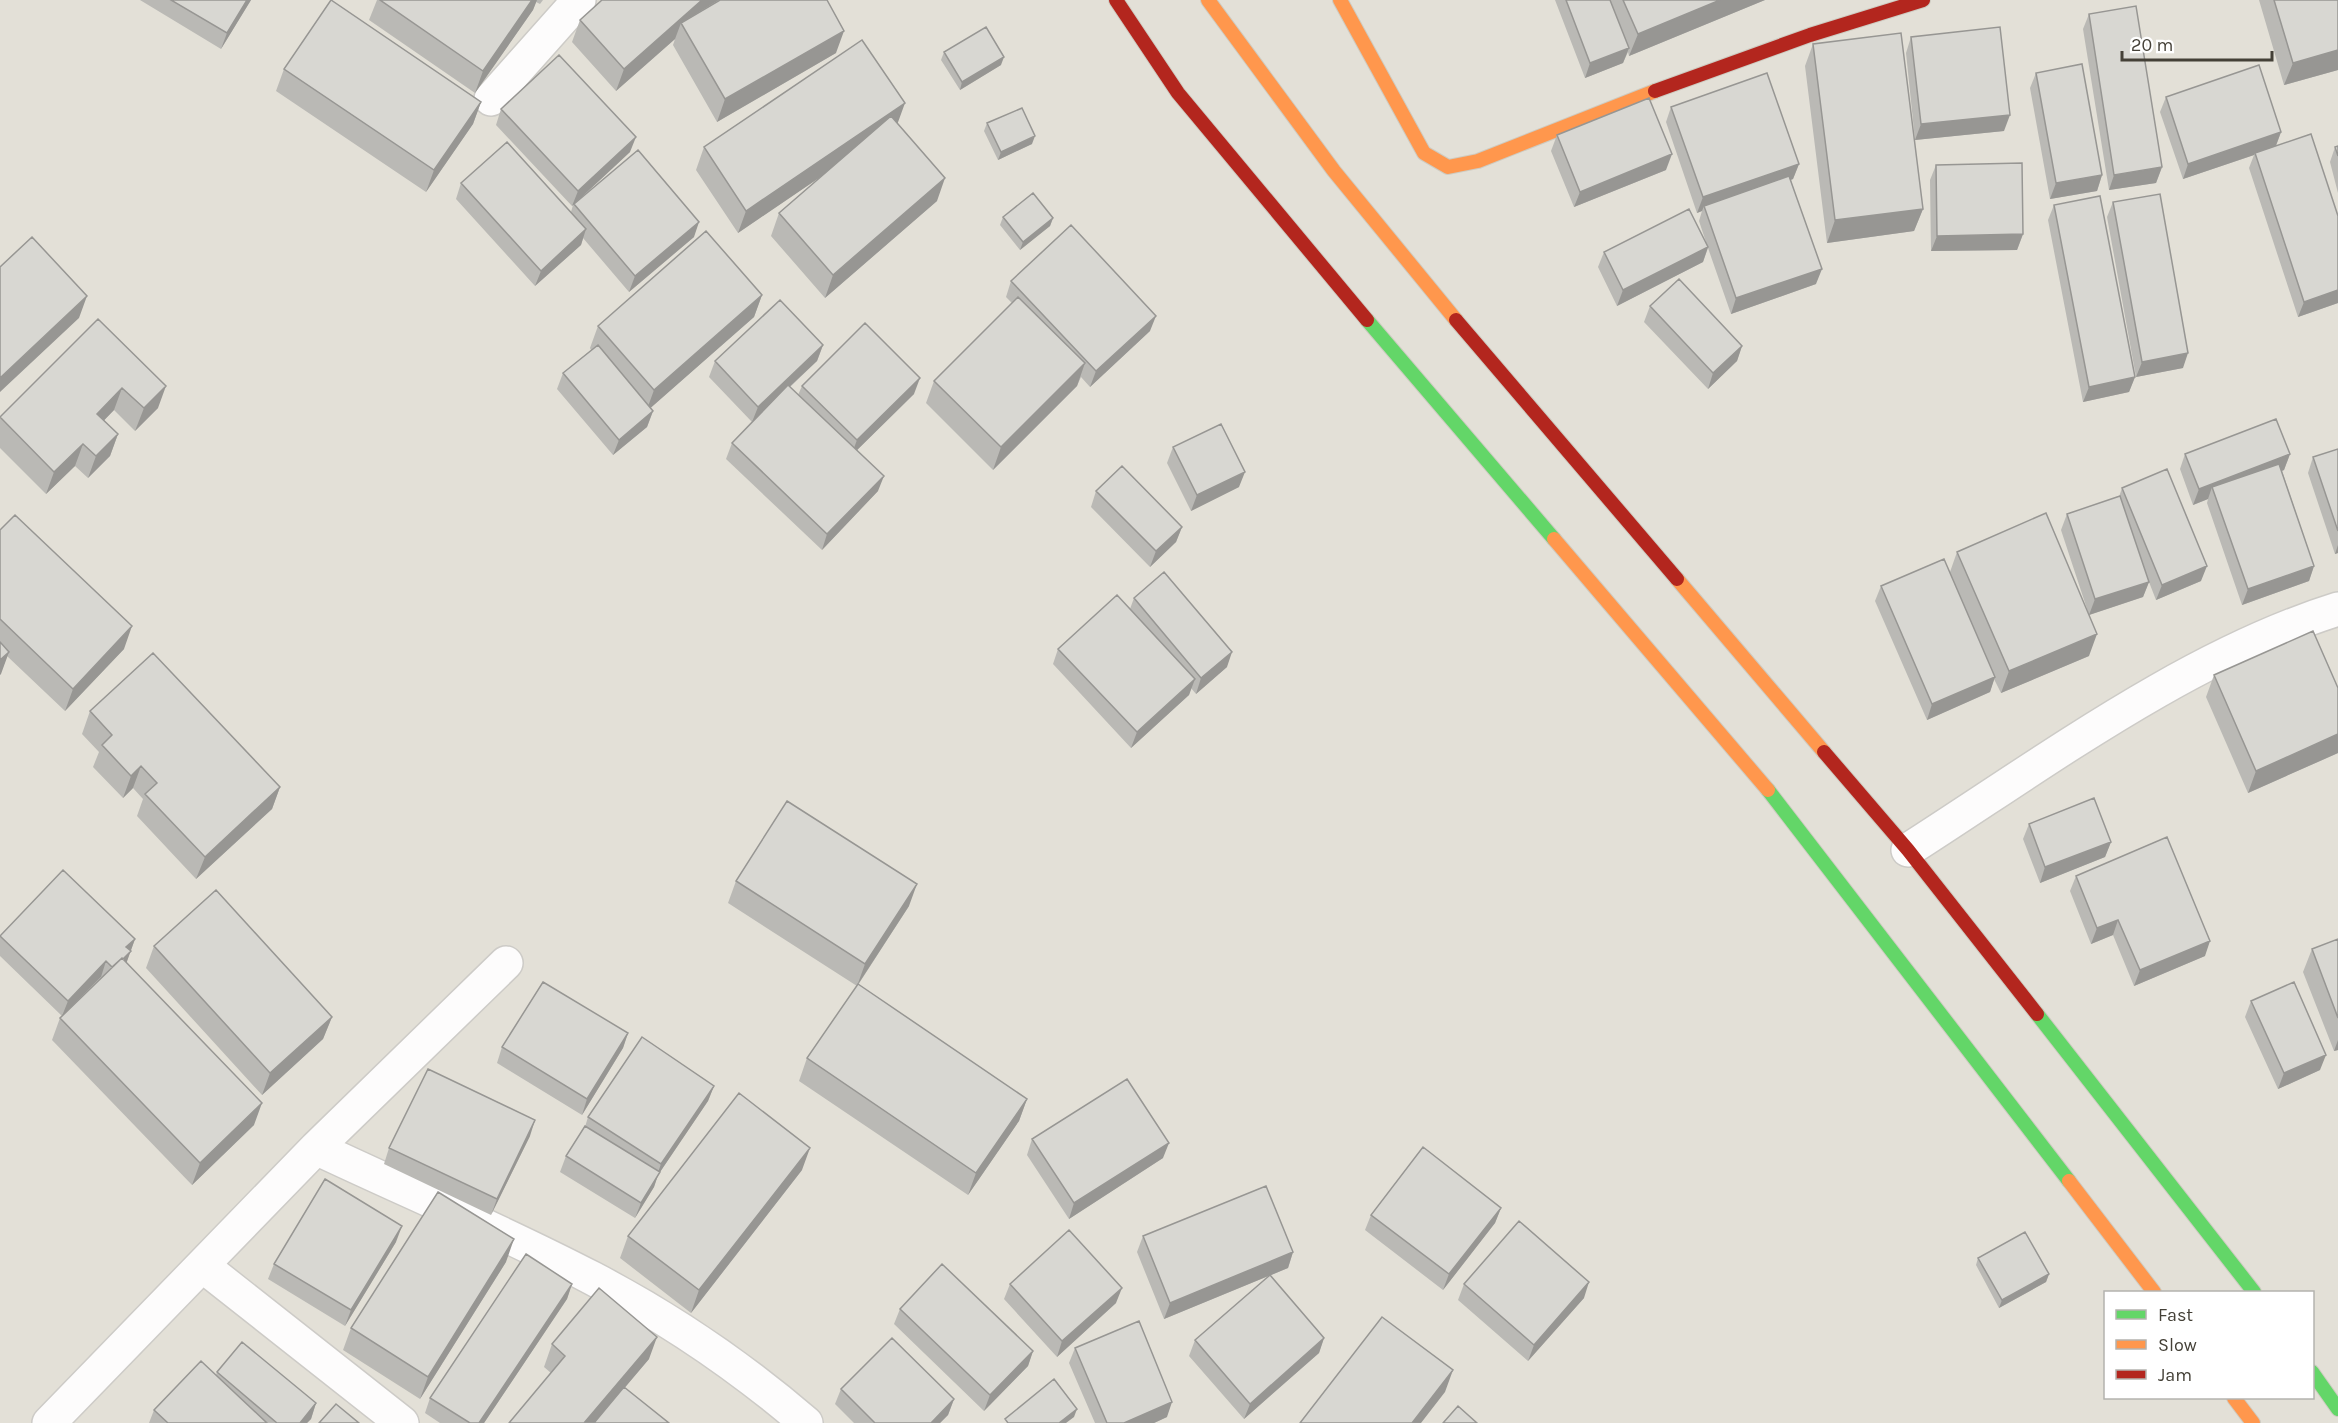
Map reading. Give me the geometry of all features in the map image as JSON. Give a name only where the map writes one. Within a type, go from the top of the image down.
[{"type":"main road","points":[[1116,0],[1178,93],[1268,203],[1794,821],[2152,1291]]},
{"type":"main road","points":[[1208,0],[1334,171],[1470,337],[1908,850],[2252,1291]]},
{"type":"main road","points":[[1340,0],[1424,153],[1448,167],[1478,161],[1734,61],[1841,23],[1923,0]]},
{"type":"main road","points":[[2314,1373],[2338,1409]]},
{"type":"main road","points":[[2235,1399],[2253,1423]]},
{"type":"street","points":[[491,99],[579,0]]},
{"type":"street","points":[[1908,850],[2164,687],[2297,622],[2338,609]]},
{"type":"street","points":[[49,1423],[316,1148],[506,963]]},
{"type":"street","points":[[316,1148],[593,1278],[687,1335],[777,1398],[806,1423]]},
{"type":"street","points":[[203,1266],[402,1423]]},
{"type":"shaded area","points":[[0,0],[2338,0],[2338,1423],[0,1423]]},
{"type":"building","points":[[171,0],[247,0],[227,33]]},
{"type":"building","points":[[331,0],[481,102],[434,170],[284,69]]},
{"type":"building","points":[[380,0],[532,0],[483,71]]},
{"type":"building","points":[[602,0],[702,0],[624,69],[580,20]]},
{"type":"building","points":[[720,0],[827,0],[844,31],[725,99],[681,23]]},
{"type":"building","points":[[1566,0],[1610,0],[1629,48],[1590,63]]},
{"type":"building","points":[[1623,0],[1720,0],[1638,34]]},
{"type":"building","points":[[2274,0],[2338,0],[2338,50],[2293,63]]},
{"type":"building","points":[[2136,6],[2162,167],[2114,175],[2089,14]]},
{"type":"building","points":[[986,27],[1004,57],[962,82],[944,52]]},
{"type":"building","points":[[2000,27],[2010,115],[1921,124],[1911,37]]},
{"type":"building","points":[[1901,33],[1923,209],[1835,220],[1813,44]]},
{"type":"building","points":[[862,40],[905,103],[746,211],[704,147]]},
{"type":"building","points":[[559,55],[636,137],[578,191],[501,109]]},
{"type":"building","points":[[2082,64],[2102,175],[2056,183],[2036,73]]},
{"type":"building","points":[[2259,65],[2281,132],[2188,164],[2166,97]]},
{"type":"building","points":[[1767,73],[1799,164],[1703,197],[1671,107]]},
{"type":"building","points":[[1649,98],[1672,154],[1580,192],[1557,135]]},
{"type":"building","points":[[1022,108],[1035,136],[1001,152],[987,123]]},
{"type":"building","points":[[891,116],[945,178],[833,275],[779,213]]},
{"type":"building","points":[[2311,134],[2338,216],[2338,290],[2304,302],[2255,153]]},
{"type":"building","points":[[507,142],[586,229],[541,271],[461,183]]},
{"type":"building","points":[[638,150],[699,222],[635,276],[574,204]]},
{"type":"building","points":[[2022,163],[2023,234],[1937,236],[1936,165]]},
{"type":"building","points":[[1789,176],[1822,269],[1736,298],[1704,206]]},
{"type":"building","points":[[1033,193],[1053,218],[1023,242],[1003,217]]},
{"type":"building","points":[[2160,194],[2188,353],[2142,362],[2113,202]]},
{"type":"building","points":[[2100,196],[2135,377],[2089,387],[2054,205]]},
{"type":"building","points":[[1689,209],[1708,247],[1623,290],[1604,252]]},
{"type":"building","points":[[1071,225],[1156,316],[1096,371],[1011,281]]},
{"type":"building","points":[[706,231],[762,295],[654,390],[598,326]]},
{"type":"building","points":[[32,237],[87,296],[0,378],[0,267]]},
{"type":"building","points":[[1679,279],[1742,346],[1713,373],[1650,306]]},
{"type":"building","points":[[1018,297],[1085,363],[1001,447],[934,381]]},
{"type":"building","points":[[780,300],[823,345],[758,407],[715,361]]},
{"type":"building","points":[[98,319],[166,386],[144,408],[122,388],[97,414],[118,434],[96,456],[83,444],[54,472],[0,417]]},
{"type":"building","points":[[865,323],[920,378],[857,440],[802,386]]},
{"type":"building","points":[[598,345],[653,411],[619,440],[563,373]]},
{"type":"building","points":[[788,385],[884,476],[827,534],[732,443]]},
{"type":"building","points":[[2276,419],[2290,454],[2199,489],[2185,454]]},
{"type":"building","points":[[1221,424],[1245,472],[1197,495],[1173,447]]},
{"type":"building","points":[[2338,449],[2338,531],[2313,457]]},
{"type":"building","points":[[2279,464],[2314,566],[2248,589],[2212,487]]},
{"type":"building","points":[[1122,466],[1182,527],[1156,551],[1096,491]]},
{"type":"building","points":[[2167,469],[2207,566],[2162,585],[2122,488]]},
{"type":"building","points":[[2120,496],[2149,582],[2095,599],[2067,514]]},
{"type":"building","points":[[2046,513],[2097,634],[2009,671],[1957,552]]},
{"type":"building","points":[[15,515],[132,626],[73,689],[0,619],[0,530]]},
{"type":"building","points":[[1944,559],[1995,677],[1932,704],[1881,586]]},
{"type":"building","points":[[1164,572],[1232,652],[1201,678],[1134,598]]},
{"type":"building","points":[[1117,595],[1195,679],[1137,732],[1058,649]]},
{"type":"building","points":[[2313,631],[2338,688],[2338,734],[2256,771],[2214,675]]},
{"type":"building","points":[[0,642],[9,652],[0,660]]},
{"type":"building","points":[[153,653],[280,787],[205,857],[145,794],[157,783],[141,766],[131,776],[102,745],[112,735],[90,711]]},
{"type":"building","points":[[2094,798],[2111,842],[2045,867],[2029,824]]},
{"type":"building","points":[[787,801],[917,884],[865,964],[736,881]]},
{"type":"building","points":[[2167,837],[2210,941],[2140,970],[2118,920],[2097,928],[2076,876]]},
{"type":"building","points":[[63,870],[135,939],[126,947],[131,951],[123,959],[112,967],[106,961],[68,1001],[0,936]]},
{"type":"building","points":[[216,890],[332,1017],[270,1073],[154,946]]},
{"type":"building","points":[[2338,939],[2338,1018],[2312,949]]},
{"type":"building","points":[[122,958],[262,1103],[200,1163],[60,1018]]},
{"type":"building","points":[[543,982],[628,1033],[587,1099],[502,1047]]},
{"type":"building","points":[[2294,982],[2326,1055],[2284,1073],[2251,1001]]},
{"type":"building","points":[[858,984],[1027,1099],[976,1173],[807,1058]]},
{"type":"building","points":[[642,1037],[714,1086],[661,1164],[588,1117]]},
{"type":"building","points":[[428,1069],[535,1120],[497,1199],[389,1148]]},
{"type":"building","points":[[1127,1079],[1169,1143],[1074,1203],[1032,1139]]},
{"type":"building","points":[[739,1093],[810,1148],[699,1290],[628,1236]]},
{"type":"building","points":[[585,1126],[660,1172],[641,1203],[566,1156]]},
{"type":"building","points":[[1423,1147],[1501,1208],[1449,1274],[1371,1215]]},
{"type":"building","points":[[325,1179],[402,1226],[351,1310],[274,1264]]},
{"type":"building","points":[[1266,1186],[1293,1252],[1170,1303],[1143,1236]]},
{"type":"building","points":[[438,1192],[514,1239],[428,1377],[351,1328]]},
{"type":"building","points":[[1519,1221],[1589,1282],[1534,1345],[1464,1284]]},
{"type":"building","points":[[1069,1230],[1122,1288],[1062,1341],[1010,1284]]},
{"type":"building","points":[[2025,1232],[2049,1274],[2002,1300],[1978,1258]]},
{"type":"building","points":[[526,1254],[572,1284],[479,1423],[470,1423],[430,1398]]},
{"type":"building","points":[[942,1264],[1033,1351],[990,1395],[900,1309]]},
{"type":"building","points":[[1270,1275],[1324,1338],[1250,1404],[1195,1340]]},
{"type":"building","points":[[599,1288],[657,1337],[584,1423],[509,1423],[565,1356],[552,1344]]},
{"type":"building","points":[[1382,1317],[1453,1370],[1412,1423],[1300,1423]]},
{"type":"building","points":[[1139,1321],[1172,1402],[1124,1423],[1107,1423],[1075,1348]]},
{"type":"building","points":[[892,1338],[954,1399],[931,1423],[875,1423],[841,1389]]},
{"type":"building","points":[[242,1342],[316,1403],[300,1423],[277,1423],[217,1372]]},
{"type":"building","points":[[201,1361],[267,1423],[168,1423],[154,1410]]},
{"type":"building","points":[[1054,1379],[1077,1409],[1059,1423],[1008,1423],[1005,1419]]},
{"type":"building","points":[[624,1387],[669,1423],[594,1423]]},
{"type":"building","points":[[336,1404],[359,1423],[319,1423]]},
{"type":"building","points":[[1458,1406],[1477,1423],[1443,1423]]},
{"type":"traffic: fast","points":[[1367,320],[1554,539]]},
{"type":"traffic: fast","points":[[1768,790],[2069,1181]]},
{"type":"traffic: fast","points":[[2037,1014],[2253,1291]]},
{"type":"traffic: fast","points":[[2314,1375],[2338,1409]]},
{"type":"traffic: slow","points":[[1208,0],[1334,171],[1456,320]]},
{"type":"traffic: slow","points":[[1340,0],[1424,153],[1448,167],[1478,161],[1655,91]]},
{"type":"traffic: slow","points":[[1554,539],[1768,790]]},
{"type":"traffic: slow","points":[[1677,579],[1824,752]]},
{"type":"traffic: slow","points":[[2069,1181],[2153,1291]]},
{"type":"traffic: slow","points":[[2235,1399],[2253,1423]]},
{"type":"traffic: jam","points":[[1116,0],[1178,93],[1367,320]]},
{"type":"traffic: jam","points":[[1655,91],[1810,35],[1923,0]]},
{"type":"traffic: jam","points":[[1456,320],[1677,579]]},
{"type":"traffic: jam","points":[[1824,752],[1908,850],[2037,1014]]}]
